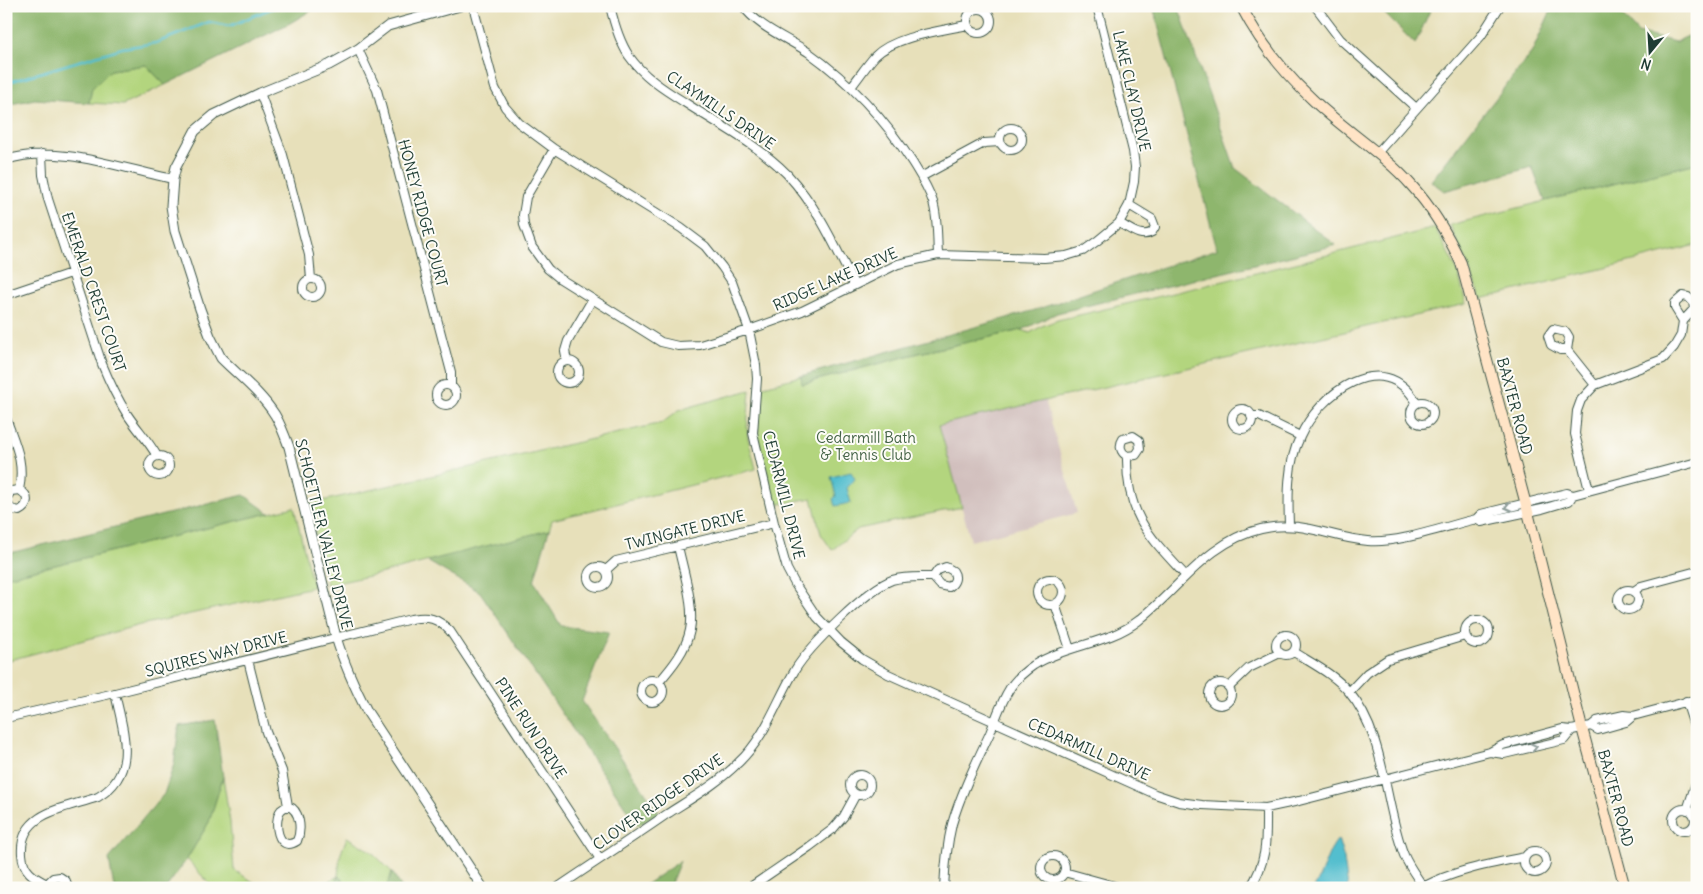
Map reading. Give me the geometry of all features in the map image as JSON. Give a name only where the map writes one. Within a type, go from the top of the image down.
[{"type":"main road","name":"BAXTER ROAD","points":[[1241,6],[1267,50],[1285,73],[1313,100],[1411,184],[1447,235],[1461,263],[1527,508],[1582,728],[1625,888]]},
{"type":"street","name":"SCHOETTLER VALLEY DRIVE","points":[[460,6],[388,26],[358,50],[329,65],[260,93],[214,115],[195,131],[182,153],[173,178],[171,206],[175,231],[210,336],[221,358],[256,392],[275,415],[289,447],[336,637],[348,672],[368,712],[483,888]]},
{"type":"street","name":"CEDARMILL DRIVE","points":[[473,6],[495,88],[504,107],[519,123],[554,149],[681,228],[705,246],[732,282],[748,330],[757,378],[753,433],[774,523],[787,568],[795,584],[817,617],[862,658],[888,674],[1155,794],[1180,802],[1202,805],[1266,808],[1490,752],[1503,745],[1562,729],[1582,728],[1597,721],[1624,715],[1633,716],[1697,699]]},
{"type":"street","name":"CLAYMILLS DRIVE","points":[[610,6],[621,40],[628,54],[638,67],[669,93],[766,156],[802,192],[815,209],[854,284]]},
{"type":"street","points":[[743,6],[751,16],[806,51],[832,71],[851,87],[878,115],[901,145],[927,187],[937,222],[938,255]]},
{"type":"street","name":"LAKE CLAY DRIVE","points":[[1097,6],[1133,151],[1134,182],[1127,208]]},
{"type":"street","points":[[1315,6],[1340,39],[1416,108]]},
{"type":"street","points":[[1377,153],[1481,36],[1500,6]]},
{"type":"street","points":[[851,87],[876,56],[884,50],[910,39],[967,25]]},
{"type":"street","name":"HONEY RIDGE COURT","points":[[358,50],[377,90],[451,372],[451,386]]},
{"type":"street","points":[[260,93],[283,155],[309,255],[311,279]]},
{"type":"street","points":[[921,177],[984,143],[1000,142]]},
{"type":"street","name":"RIDGE LAKE DRIVE","points":[[554,149],[526,197],[523,215],[524,225],[532,247],[548,269],[559,278],[661,342],[678,346],[700,345],[802,311],[898,264],[938,255],[1044,258],[1066,256],[1083,251],[1119,223],[1127,208]]},
{"type":"street","points":[[6,160],[20,156],[42,154],[64,155],[173,178]]},
{"type":"street","name":"EMERALD CREST COURT","points":[[42,154],[43,175],[48,198],[102,364],[127,414],[149,442],[157,456]]},
{"type":"street","points":[[1119,223],[1146,235],[1152,232],[1155,227],[1152,219],[1127,208]]},
{"type":"street","points":[[6,295],[71,273]]},
{"type":"street","points":[[567,361],[565,351],[568,341],[592,300]]},
{"type":"street","points":[[1589,490],[1575,434],[1576,411],[1581,400],[1595,384],[1664,359],[1681,335],[1683,321]]},
{"type":"street","points":[[1567,350],[1595,384]]},
{"type":"street","points":[[1289,525],[1288,491],[1290,470],[1300,436],[1314,413],[1326,400],[1343,386],[1356,379],[1373,376],[1385,377],[1404,386],[1417,403]]},
{"type":"street","points":[[1251,416],[1259,416],[1300,436]]},
{"type":"street","points":[[6,418],[20,458],[22,474],[20,490]]},
{"type":"street","points":[[1127,456],[1127,476],[1130,491],[1140,521],[1151,537],[1185,575]]},
{"type":"street","points":[[944,888],[947,846],[962,794],[1009,689],[1020,676],[1034,665],[1070,649],[1118,634],[1130,627],[1150,611],[1185,575],[1223,544],[1261,529],[1289,525],[1325,531],[1349,539],[1370,542],[1397,539],[1476,519],[1481,514],[1527,508],[1567,494],[1573,495],[1697,462]]},
{"type":"street","points":[[20,490],[27,497],[25,507],[15,511],[8,507],[6,500],[12,491],[20,490]]},
{"type":"street","name":"TWINGATE DRIVE","points":[[606,570],[616,561],[774,523]]},
{"type":"street","points":[[659,682],[679,657],[687,642],[691,628],[689,596],[678,546]]},
{"type":"street","points":[[1634,592],[1641,586],[1697,571]]},
{"type":"street","name":"CLOVER RIDGE DRIVE","points":[[557,888],[703,792],[738,763],[764,732],[797,668],[830,630],[871,592],[882,584],[904,577],[933,577]]},
{"type":"street","points":[[1055,604],[1070,649]]},
{"type":"street","name":"SQUIRES WAY DRIVE","points":[[6,718],[115,693],[411,619],[433,618]]},
{"type":"street","name":"PINE RUN DRIVE","points":[[433,618],[450,631],[600,859]]},
{"type":"street","points":[[1286,635],[1293,637],[1297,646],[1294,652],[1286,655],[1280,653],[1276,643],[1280,637],[1286,635]]},
{"type":"street","points":[[1349,692],[1367,672],[1388,659],[1465,636]]},
{"type":"street","points":[[1294,652],[1324,671],[1349,692],[1363,713],[1370,728],[1404,855],[1423,887],[1457,872],[1525,857]]},
{"type":"street","points":[[1229,687],[1249,668],[1280,653]]},
{"type":"street","points":[[248,660],[266,732],[282,771],[288,806]]},
{"type":"street","points":[[68,888],[66,881],[60,877],[53,878],[47,886],[27,871],[22,853],[25,834],[29,827],[44,815],[98,797],[106,793],[118,779],[124,764],[125,742],[115,693]]},
{"type":"street","points":[[1686,701],[1697,735]]},
{"type":"street","points":[[1687,810],[1697,780]]},
{"type":"street","points":[[752,887],[833,829],[844,816],[856,794]]},
{"type":"street","points":[[288,806],[296,812],[299,832],[297,841],[289,845],[280,839],[278,822],[282,808],[288,806]]},
{"type":"street","points":[[1250,888],[1261,870],[1263,860],[1266,839],[1266,808]]},
{"type":"street","points":[[1064,872],[1122,888]]},
{"type":"shaded area","points":[[1045,400],[1077,513],[971,541],[939,425]]},
{"type":"green space","points":[[6,6],[319,6],[290,23],[165,85],[146,65],[111,70],[92,88],[89,103],[35,99],[6,105]]},
{"type":"green space","points":[[1153,6],[1178,6],[1235,168],[1336,245],[1057,313],[1022,330],[919,353],[802,384],[801,376],[1032,311],[1217,249]]},
{"type":"green space","points":[[1377,6],[1432,6],[1415,44]]},
{"type":"green space","points":[[1553,6],[1614,6],[1638,33],[1675,42],[1697,32],[1697,163],[1545,201],[1532,167],[1444,191],[1431,181],[1532,52]]},
{"type":"green space","points":[[146,65],[165,85],[123,105],[89,103],[92,88],[111,70]]},
{"type":"green space","points":[[1697,163],[1697,245],[1481,299],[1450,225]]},
{"type":"green space","name":"Cedarmill Bath & Tennis Club","points":[[1435,228],[1458,272],[1466,304],[939,425],[962,507],[858,529],[832,550],[821,534],[812,498],[775,505],[758,437],[760,387],[801,376],[803,384],[919,353],[1022,330],[1030,333],[1058,320]]},
{"type":"green space","points":[[750,390],[747,428],[756,469],[552,520],[549,530],[383,573],[327,585],[309,504],[662,423],[679,410]]},
{"type":"green space","points":[[244,495],[269,513],[6,577],[6,554]]},
{"type":"green space","points":[[294,507],[313,587],[140,625],[6,661],[6,577]]},
{"type":"green space","points":[[549,530],[534,581],[561,626],[609,632],[582,701],[659,812],[638,826],[480,592],[427,561]]},
{"type":"green space","points":[[215,720],[223,777],[209,822],[187,859],[166,888],[114,888],[109,859],[164,794],[174,764],[179,726]]},
{"type":"green space","points":[[223,777],[230,822],[234,870],[263,888],[213,888],[187,859],[209,822]]},
{"type":"green space","points":[[347,837],[372,852],[392,872],[387,888],[352,888],[338,876],[340,856]]},
{"type":"green space","points":[[680,861],[669,888],[641,888]]},
{"type":"green space","points":[[392,872],[402,888],[386,888]]},
{"type":"green space","points":[[338,876],[335,888],[312,888],[320,886]]},
{"type":"green space","points":[[338,876],[352,888],[335,888]]},
{"type":"water","points":[[851,472],[855,479],[847,488],[851,503],[835,506],[833,499],[836,496],[831,477]]},
{"type":"water","points":[[1338,839],[1344,859],[1348,888],[1314,888],[1331,850]]},
{"type":"waterway","points":[[6,83],[122,48],[156,43],[209,22],[230,26],[277,6]]}]
